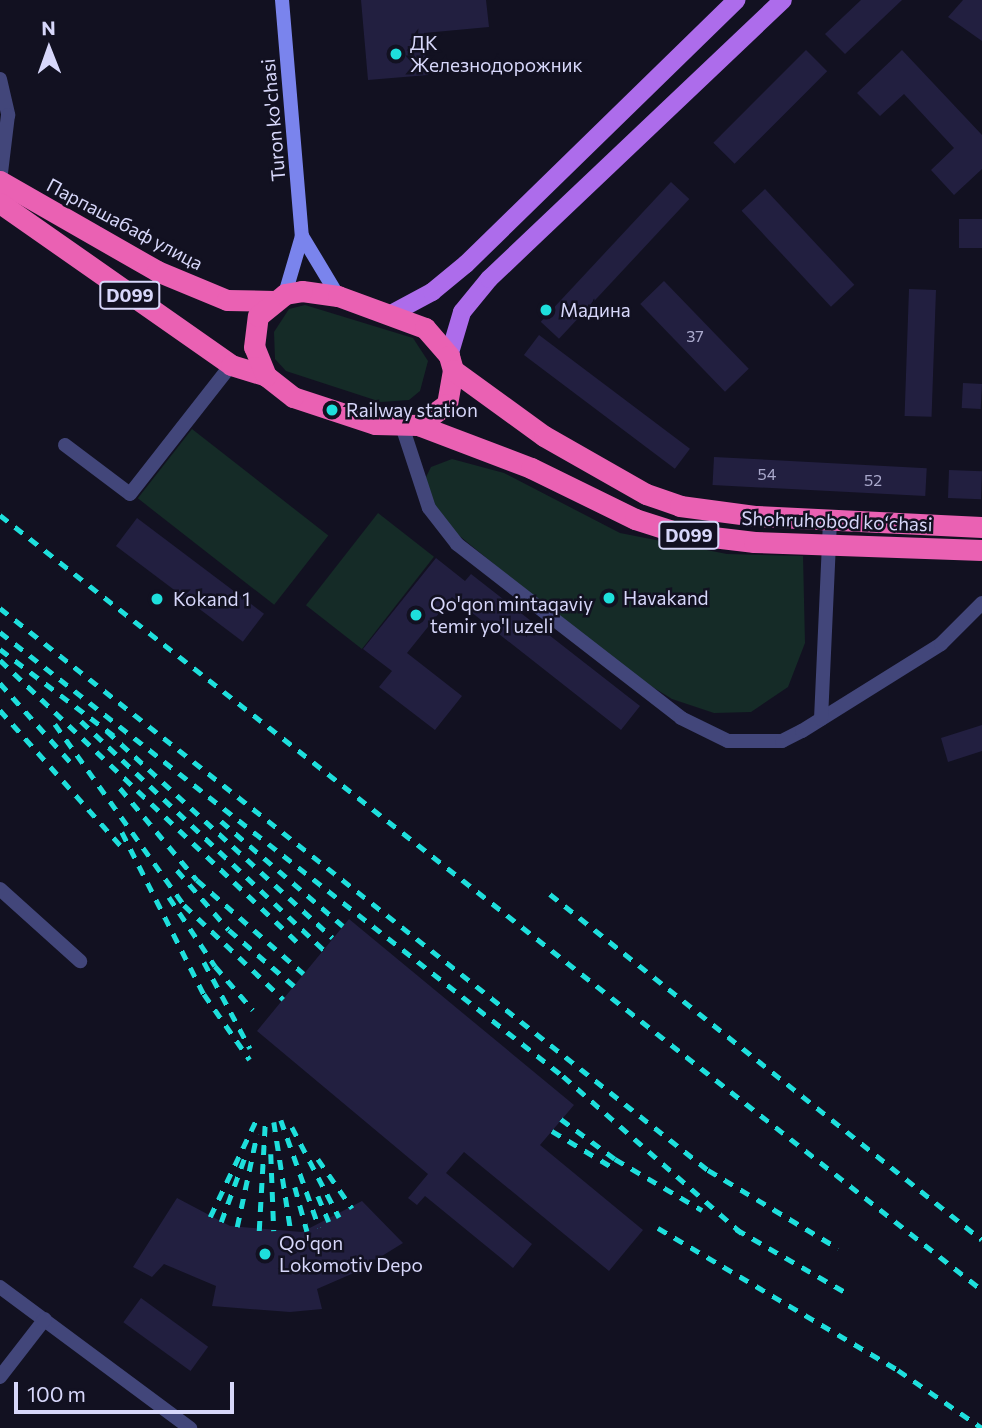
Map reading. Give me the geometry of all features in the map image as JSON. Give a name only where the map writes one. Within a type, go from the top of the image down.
[{"type":"highway","name":"Парпашабаф улица","points":[[0,181],[157,271],[227,300],[279,298]]},
{"type":"highway","name":"D099","points":[[0,203],[231,365],[266,376],[293,397],[332,410],[410,426]]},
{"type":"highway","name":"D099","points":[[279,298],[302,291],[338,296],[381,311],[425,328],[451,363]]},
{"type":"highway","points":[[266,376],[258,362],[253,332],[258,316],[279,298]]},
{"type":"highway","points":[[410,426],[447,404],[451,363]]},
{"type":"highway","name":"Shohruhobod koʻchasi","points":[[451,363],[544,436],[646,494],[680,506],[830,520],[982,527]]},
{"type":"highway","name":"Shohruhobod koʻchasi","points":[[410,426],[519,463],[635,519],[679,533],[827,544],[982,550]]},
{"type":"main road","name":"Turon ko'chasi","points":[[279,298],[302,236],[282,0]]},
{"type":"main road","points":[[381,311],[432,292],[466,264],[737,0]]},
{"type":"main road","points":[[451,363],[462,312],[489,279],[783,0]]},
{"type":"main road","name":"Turon ko'chasi","points":[[302,236],[338,296]]},
{"type":"street","points":[[0,79],[8,115],[0,181]]},
{"type":"street","points":[[65,445],[130,494],[231,365]]},
{"type":"street","points":[[410,426],[429,508],[457,544],[704,733],[755,744],[782,741],[942,644],[982,603]]},
{"type":"street","points":[[821,719],[830,520]]},
{"type":"street","points":[[0,889],[80,961]]},
{"type":"street","points":[[0,1287],[190,1428]]},
{"type":"street","points":[[0,1377],[45,1319]]},
{"type":"green space","points":[[305,305],[413,338],[428,361],[420,391],[409,400],[381,402],[286,371],[275,359],[274,332],[289,309]]},
{"type":"green space","points":[[192,429],[328,536],[274,605],[138,498]]},
{"type":"green space","points":[[452,459],[504,473],[620,533],[727,554],[803,556],[805,643],[788,687],[751,712],[714,713],[672,699],[617,665],[451,529],[427,498],[424,481],[431,467]]},
{"type":"green space","points":[[378,513],[434,557],[362,649],[306,605]]},
{"type":"building","name":"ДК Железнодорожник","points":[[361,0],[486,0],[489,27],[424,33],[428,75],[368,80]]},
{"type":"building","points":[[861,0],[902,0],[845,54],[825,34]]},
{"type":"building","points":[[963,0],[982,0],[982,41],[948,17]]},
{"type":"building","points":[[806,50],[827,71],[735,164],[713,143]]},
{"type":"building","points":[[902,50],[982,135],[982,169],[954,195],[931,170],[954,148],[904,94],[880,116],[857,93]]},
{"type":"building","points":[[671,182],[689,199],[559,339],[541,322]]},
{"type":"building","points":[[765,189],[854,285],[831,307],[742,211]]},
{"type":"building","points":[[959,219],[982,219],[982,248],[959,248]]},
{"type":"building","points":[[664,281],[749,369],[725,392],[640,304]]},
{"type":"building","points":[[909,289],[936,290],[932,417],[905,416]]},
{"type":"building","points":[[539,335],[690,449],[675,469],[524,355]]},
{"type":"building","points":[[963,383],[982,384],[981,409],[962,408]]},
{"type":"building","points":[[714,457],[927,468],[925,496],[713,485]]},
{"type":"building","points":[[949,470],[982,471],[981,499],[948,498]]},
{"type":"building","points":[[137,518],[264,614],[243,642],[116,546]]},
{"type":"building","points":[[436,558],[465,581],[471,574],[640,706],[621,730],[452,597],[407,653],[462,696],[435,730],[379,687],[392,671],[363,649]]},
{"type":"building","points":[[982,725],[982,751],[948,762],[941,738]]},
{"type":"building","points":[[349,919],[574,1105],[540,1145],[643,1230],[609,1271],[464,1152],[446,1173],[532,1244],[513,1268],[425,1196],[417,1205],[408,1198],[428,1174],[257,1031]]},
{"type":"building","name":"Qo'qon Lokomotiv Depo","points":[[177,1198],[230,1226],[302,1232],[362,1201],[403,1243],[356,1272],[317,1289],[322,1309],[290,1312],[212,1306],[216,1286],[164,1264],[152,1277],[133,1267]]},
{"type":"building","points":[[141,1298],[208,1347],[191,1371],[123,1322]]},
{"type":"railway","points":[[0,515],[982,1290]]},
{"type":"railway","points":[[0,608],[708,1170],[838,1248]]},
{"type":"railway","points":[[0,632],[563,1076],[742,1233]]},
{"type":"railway","points":[[0,649],[114,736]]},
{"type":"railway","points":[[0,660],[300,945]]},
{"type":"railway","points":[[0,683],[74,766]]},
{"type":"railway","points":[[0,710],[124,849]]},
{"type":"railway","points":[[81,721],[324,950]]},
{"type":"railway","points":[[55,724],[184,905],[283,999]]},
{"type":"railway","points":[[107,731],[333,938]]},
{"type":"railway","points":[[120,788],[197,880],[304,974]]},
{"type":"railway","points":[[221,821],[343,926]]},
{"type":"railway","points":[[122,832],[204,994],[250,1060]]},
{"type":"railway","points":[[177,870],[229,930],[294,986]]},
{"type":"railway","points":[[550,894],[982,1240]]},
{"type":"railway","points":[[169,897],[215,966],[253,1010]]},
{"type":"railway","points":[[204,962],[250,1048]]},
{"type":"railway","points":[[561,1119],[615,1159],[702,1210]]},
{"type":"railway","points":[[210,1217],[256,1120]]},
{"type":"railway","points":[[281,1120],[319,1227]]},
{"type":"railway","points":[[259,1231],[265,1122]]},
{"type":"railway","points":[[274,1122],[291,1232]]},
{"type":"railway","points":[[292,1127],[339,1217]]},
{"type":"railway","points":[[552,1131],[612,1167]]},
{"type":"railway","points":[[237,1227],[257,1134]]},
{"type":"railway","points":[[271,1154],[274,1231]]},
{"type":"railway","points":[[221,1222],[244,1159]]},
{"type":"railway","points":[[318,1159],[352,1208]]},
{"type":"railway","points":[[295,1187],[307,1231]]},
{"type":"railway","points":[[318,1196],[329,1222]]},
{"type":"railway","points":[[658,1228],[898,1370],[982,1428]]},
{"type":"railway","points":[[736,1229],[845,1292]]},
{"type":"place","name":"ДК Железнодорожник","points":[[396,54]]},
{"type":"place","name":"Мадина","points":[[546,310]]},
{"type":"place","name":"Railway station","points":[[332,410]]},
{"type":"place","name":"Havakand","points":[[609,598]]},
{"type":"place","name":"Kokand 1","points":[[157,599]]},
{"type":"place","name":"Qo'qon mintaqaviy temir yo'l uzeli","points":[[416,615]]},
{"type":"place","name":"Qo'qon Lokomotiv Depo","points":[[265,1254]]}]
